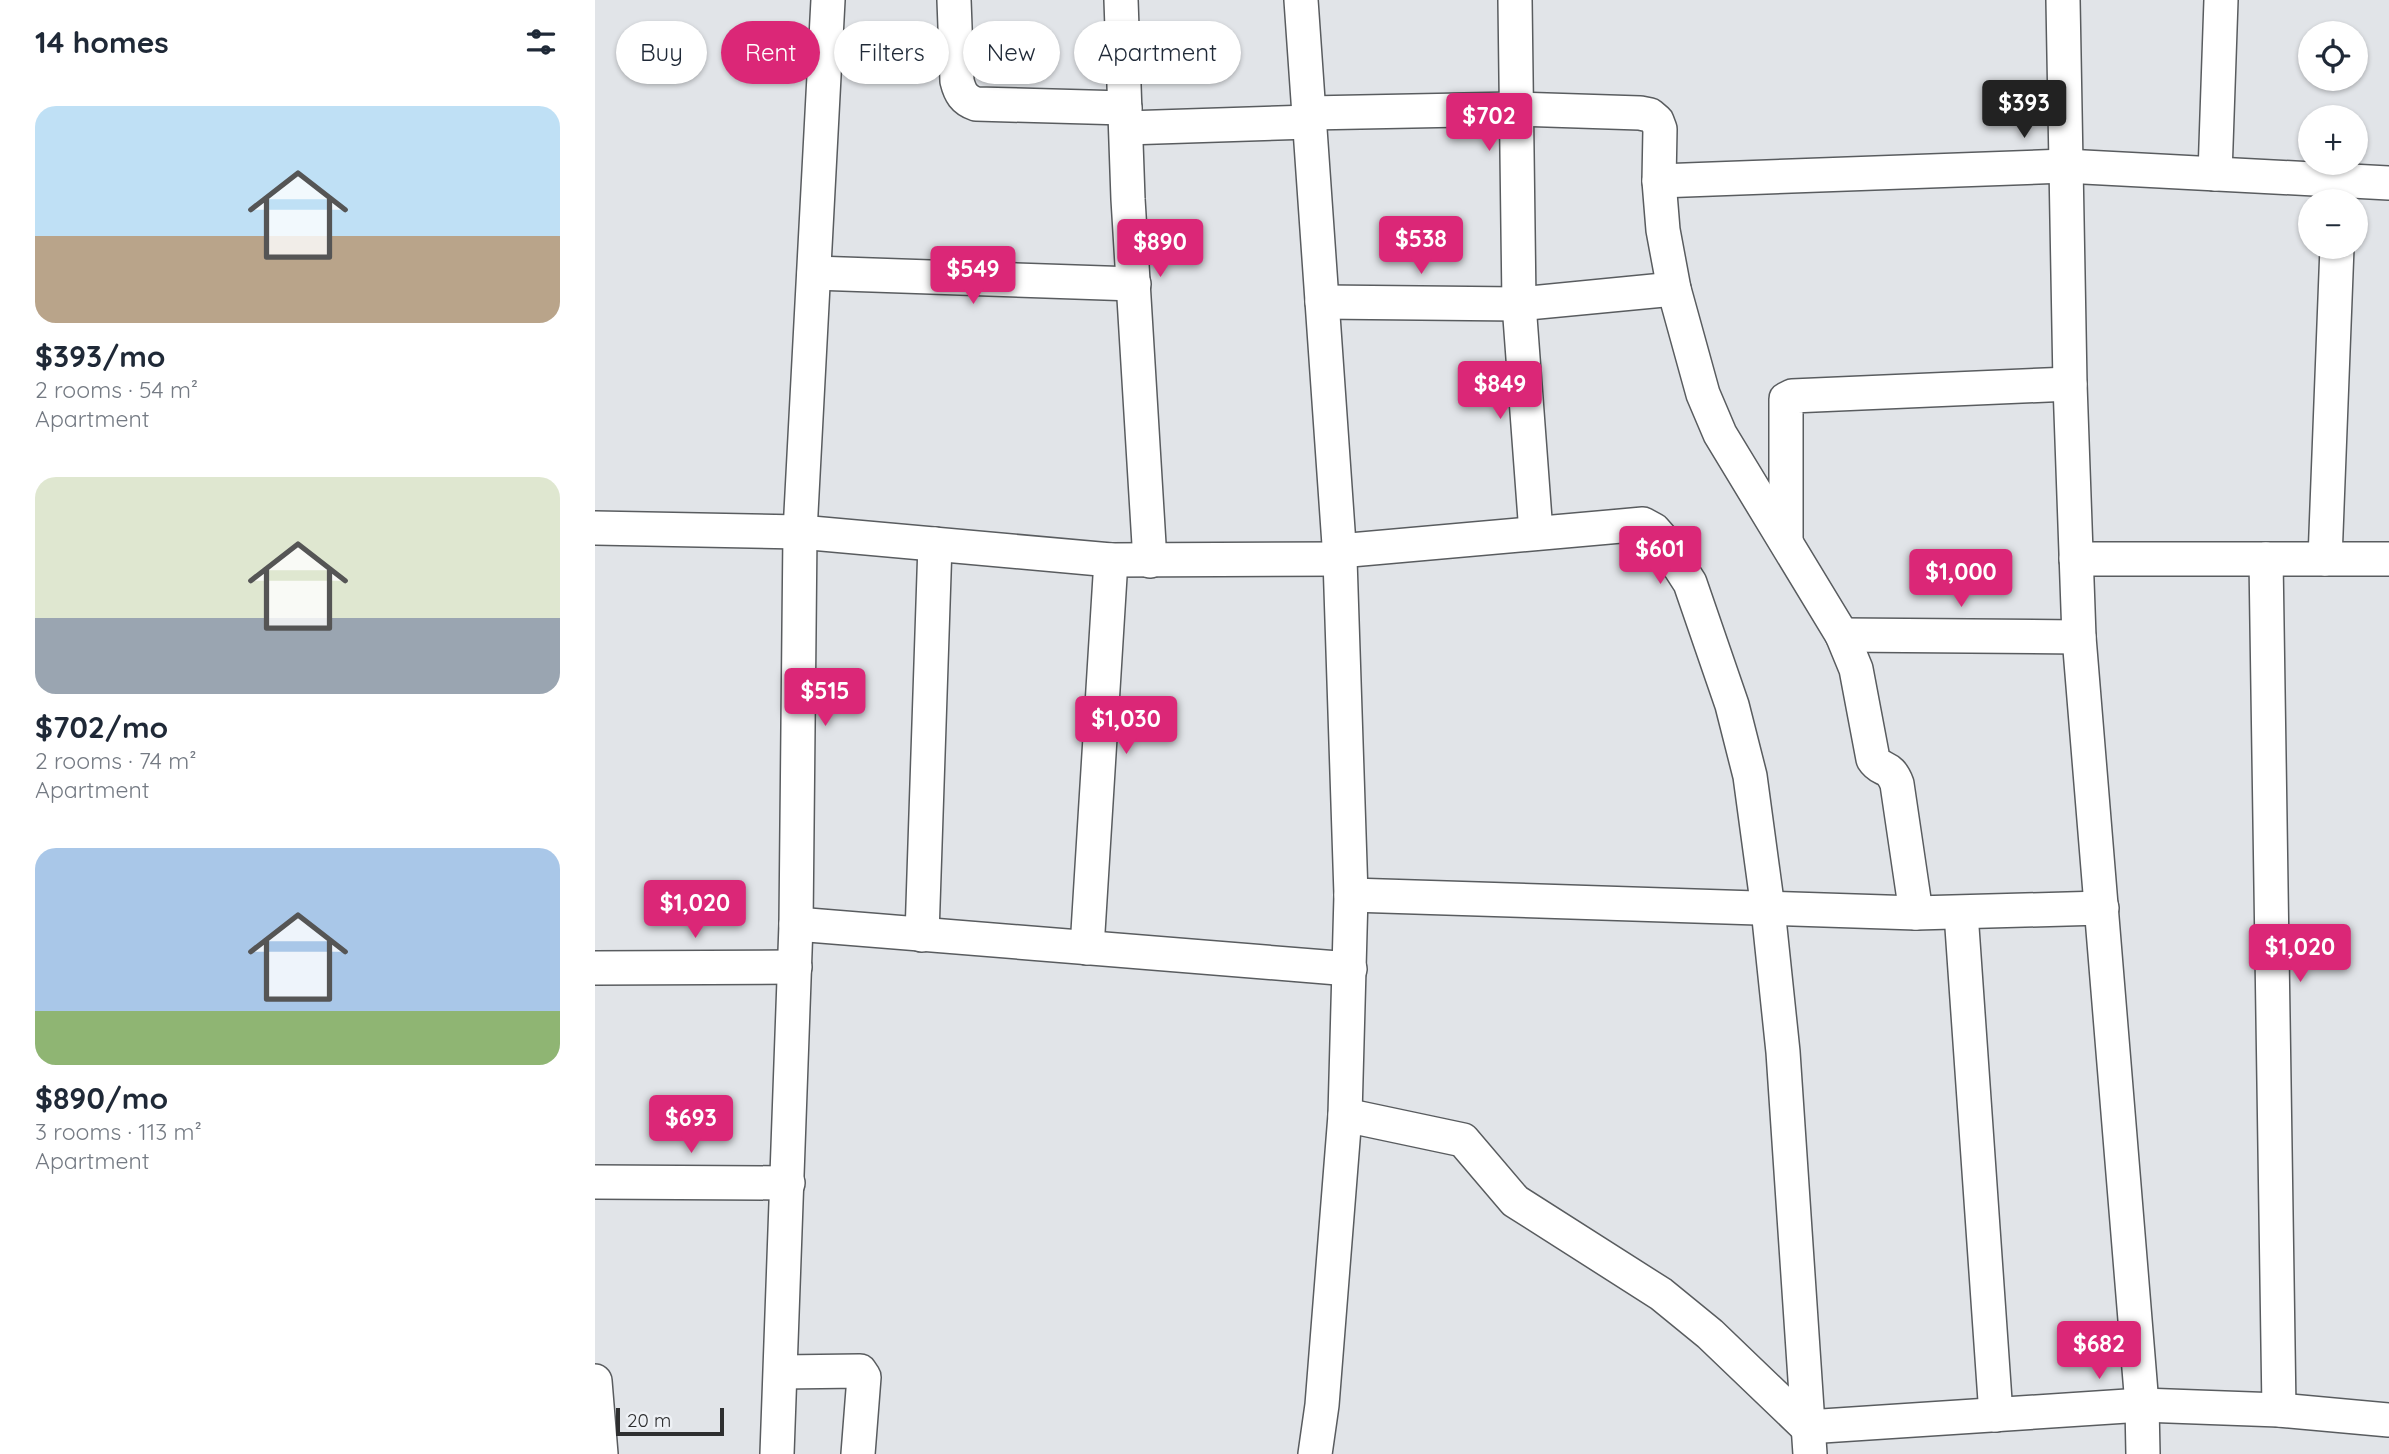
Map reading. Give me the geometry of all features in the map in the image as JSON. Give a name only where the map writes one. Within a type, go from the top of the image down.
[{"type":"street","points":[[777,1454],[795,967],[800,532],[828,0]]},
{"type":"street","points":[[954,0],[957,81],[959,89],[968,101],[976,104],[1125,118],[1310,118],[1515,109],[1650,115],[1657,121],[1660,130],[1659,181],[1663,230],[1674,289],[1703,394],[1712,419],[1842,635],[1856,669],[1873,759],[1877,764],[1890,769],[1897,783],[1916,913]]},
{"type":"street","points":[[1121,0],[1150,561]]},
{"type":"street","points":[[1301,0],[1340,555],[1352,895],[1345,1115],[1323,1391],[1315,1454]]},
{"type":"street","points":[[1515,0],[1519,304],[1536,533]]},
{"type":"street","points":[[2063,0],[2070,384],[2079,637],[2142,1405],[2143,1454]]},
{"type":"street","points":[[2215,174],[2221,0]]},
{"type":"street","points":[[1659,181],[2065,166],[2215,174],[2324,189]]},
{"type":"street","points":[[2352,189],[2389,183]]},
{"type":"street","points":[[2325,559],[2337,259]]},
{"type":"street","points":[[814,273],[1134,284]]},
{"type":"street","points":[[1322,302],[1519,304],[1674,289]]},
{"type":"street","points":[[1786,541],[1786,399],[1792,396],[2070,384]]},
{"type":"street","points":[[595,527],[800,532],[1111,560],[1150,561],[1340,555],[1643,524],[1654,530],[1690,583],[1732,705],[1750,776],[1783,1052],[1809,1440]]},
{"type":"street","points":[[922,934],[935,544]]},
{"type":"street","points":[[2076,559],[2389,559]]},
{"type":"street","points":[[2266,559],[2279,1410]]},
{"type":"street","points":[[1087,948],[1111,560]]},
{"type":"street","points":[[1842,635],[2079,637]]},
{"type":"street","points":[[1352,895],[1916,913],[2102,908]]},
{"type":"street","points":[[1961,913],[1996,1415]]},
{"type":"street","points":[[796,924],[1350,969]]},
{"type":"street","points":[[595,968],[795,967]]},
{"type":"street","points":[[1345,1115],[1463,1140],[1515,1201],[1661,1294],[1710,1334],[1809,1440]]},
{"type":"street","points":[[595,1182],[787,1183]]},
{"type":"street","points":[[781,1372],[860,1371],[864,1377],[858,1454]]},
{"type":"street","points":[[595,1381],[601,1454]]},
{"type":"street","points":[[1809,1440],[1996,1415],[2142,1405],[2279,1410],[2389,1420]]}]
